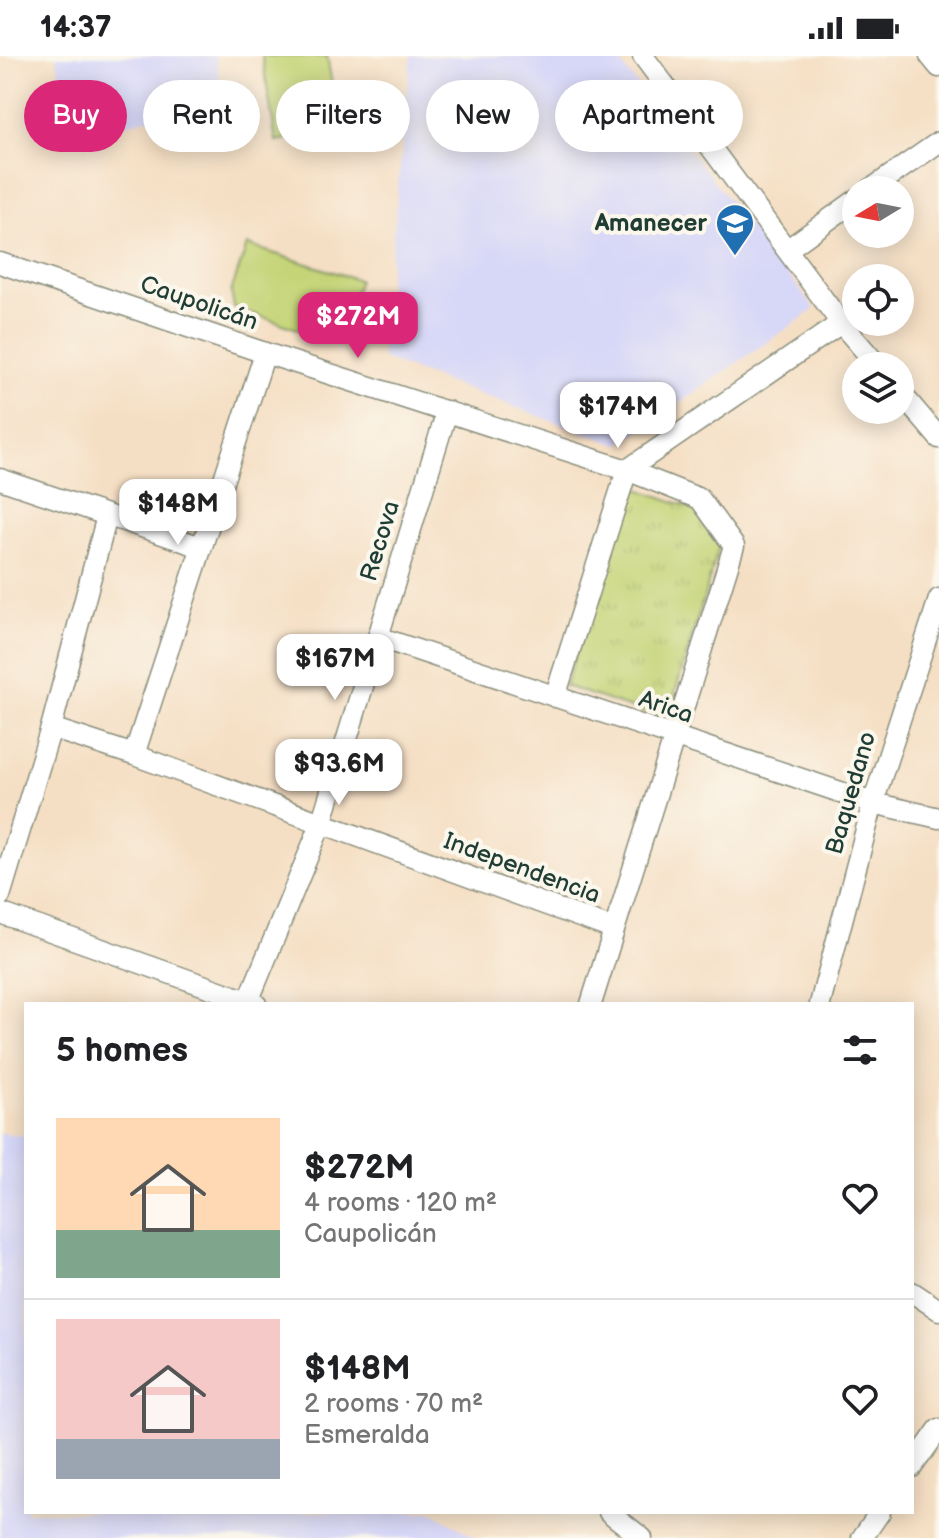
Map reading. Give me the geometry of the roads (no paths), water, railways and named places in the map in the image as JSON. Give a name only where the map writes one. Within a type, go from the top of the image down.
[{"type":"street","points":[[643,56],[841,323],[866,352]]},
{"type":"street","points":[[930,56],[939,67]]},
{"type":"street","points":[[890,176],[939,142]]},
{"type":"street","points":[[788,249],[842,210]]},
{"type":"street","name":"Caupolicán","points":[[0,263],[627,470],[700,499],[734,546],[675,739]]},
{"type":"street","points":[[555,697],[627,470],[841,323]]},
{"type":"street","points":[[134,755],[265,353]]},
{"type":"street","points":[[914,409],[939,438]]},
{"type":"street","name":"Recova","points":[[252,1002],[321,824],[447,411]]},
{"type":"street","points":[[0,479],[201,547]]},
{"type":"street","points":[[0,896],[51,728],[107,516]]},
{"type":"street","name":"Baquedano","points":[[821,1002],[873,803],[939,599]]},
{"type":"street","name":"Arica","points":[[378,637],[873,803],[939,818]]},
{"type":"street","name":"Independencia","points":[[51,728],[134,755],[613,929]]},
{"type":"street","points":[[592,1002],[675,739]]},
{"type":"street","points":[[0,913],[249,1002]]},
{"type":"street","points":[[914,1293],[939,1310]]},
{"type":"street","points":[[914,1464],[939,1429]]},
{"type":"street","points":[[612,1514],[642,1538]]},
{"type":"street","points":[[862,1538],[879,1514]]},
{"type":"place","name":"Amanecer","points":[[735,257]]}]
